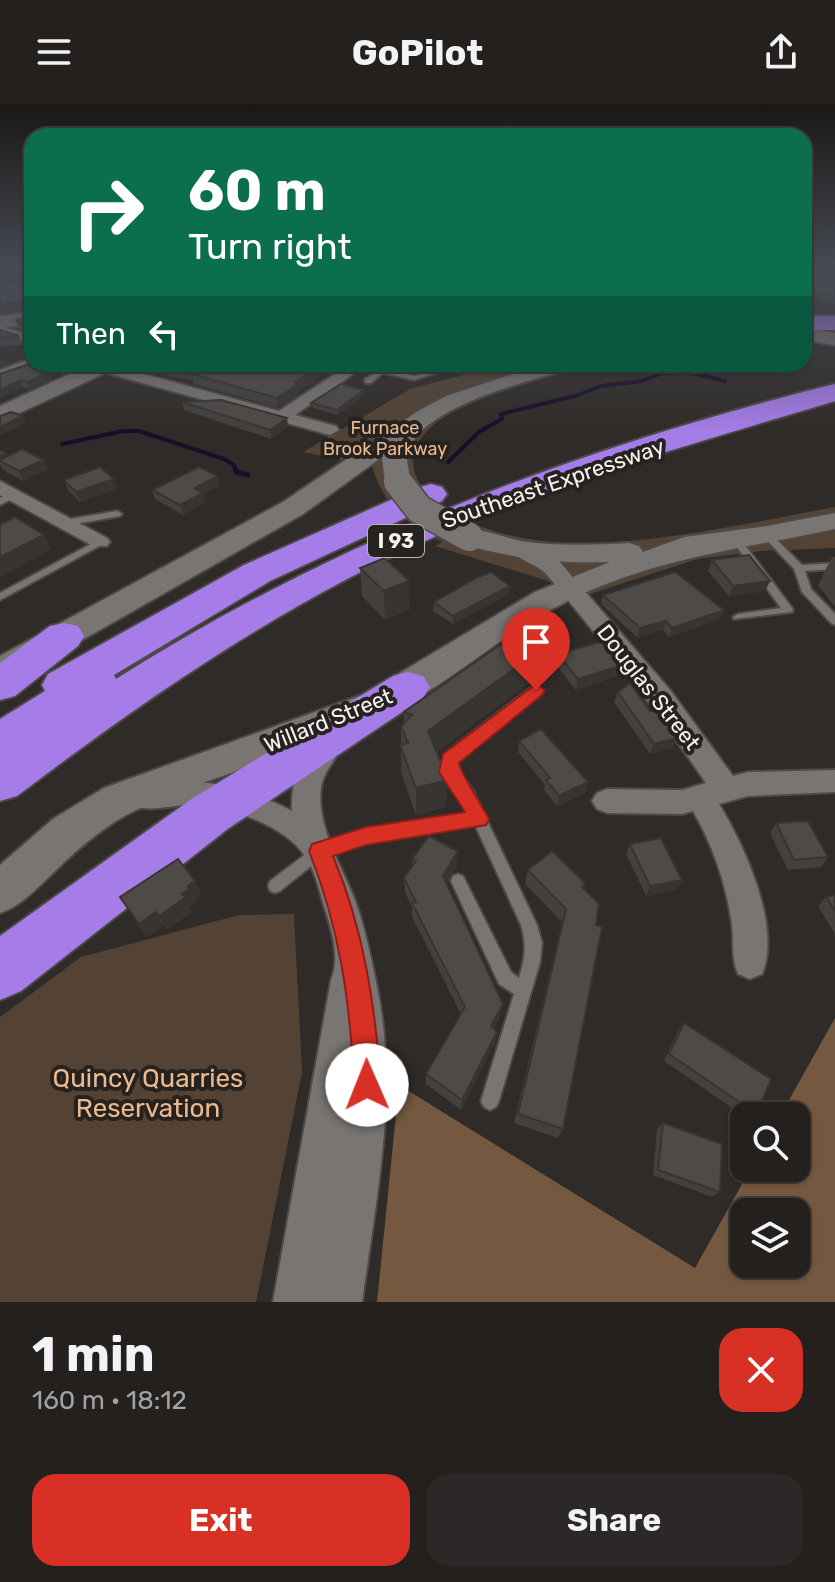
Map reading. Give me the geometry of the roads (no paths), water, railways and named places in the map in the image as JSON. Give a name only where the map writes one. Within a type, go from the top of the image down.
[{"type":"highway","points":[[812,323],[835,323]]},
{"type":"highway","name":"Southeast Expressway","points":[[0,727],[116,652],[217,595],[402,505],[543,454],[835,373]]},
{"type":"highway","name":"I 93","points":[[0,742],[184,625],[266,579],[388,521],[540,463],[835,373]]},
{"type":"highway","name":"I 93","points":[[0,765],[191,639],[295,580],[381,538],[538,475],[835,386]]},
{"type":"highway","name":"Southeast Expressway","points":[[0,782],[111,704],[210,640],[317,580],[412,534],[545,481],[835,392]]},
{"type":"highway","points":[[0,685],[64,636]]},
{"type":"highway","points":[[0,971],[233,798],[408,687]]},
{"type":"main road","points":[[2,330],[24,321]]},
{"type":"main road","points":[[812,335],[835,339]]},
{"type":"main road","points":[[0,415],[87,372]]},
{"type":"main road","points":[[0,671],[293,508],[426,416],[506,372]]},
{"type":"main road","points":[[462,398],[543,372]]},
{"type":"main road","points":[[426,416],[409,429],[398,445],[394,463],[398,482],[410,500],[425,514],[469,537],[523,551],[587,555],[723,541],[835,521]]},
{"type":"main road","points":[[772,534],[835,536]]},
{"type":"main road","name":"Willard Street","points":[[0,893],[58,840],[102,810],[157,784],[338,720],[408,687],[519,616],[570,588],[623,567],[723,541]]},
{"type":"street","points":[[2,330],[24,338]]},
{"type":"street","points":[[0,375],[24,365]]},
{"type":"street","points":[[110,372],[330,430]]},
{"type":"street","points":[[281,417],[348,372]]},
{"type":"street","points":[[4,494],[100,542]]},
{"type":"street","name":"Douglas Street","points":[[523,551],[550,565],[661,697],[713,794],[745,900],[751,930],[750,962]]},
{"type":"street","points":[[339,1302],[367,1085],[364,1018],[344,915],[320,851],[304,795],[310,768],[327,749],[408,687]]},
{"type":"street","points":[[607,801],[671,802],[762,783],[835,781]]},
{"type":"street","points":[[102,810],[174,793],[205,793],[233,798],[287,823],[320,851]]},
{"type":"street","points":[[296,1302],[342,1037],[351,957]]},
{"type":"lane","points":[[368,381],[381,372]]},
{"type":"lane","points":[[387,372],[414,378],[435,372]]},
{"type":"lane","points":[[64,523],[117,514]]},
{"type":"lane","points":[[772,534],[799,568],[806,590],[835,621]]},
{"type":"lane","points":[[723,541],[788,610],[738,617]]},
{"type":"lane","points":[[0,597],[100,542]]},
{"type":"lane","points":[[799,568],[835,566]]},
{"type":"lane","points":[[490,1101],[534,954],[532,934],[468,795],[449,772],[449,760],[536,690]]},
{"type":"lane","points":[[275,886],[320,851],[366,836],[478,819]]},
{"type":"lane","points":[[458,881],[500,971],[510,983],[523,991]]},
{"type":"waterway","points":[[448,462],[479,432],[502,419],[501,414],[575,396],[601,386],[642,381],[662,373],[689,372],[725,381]]},
{"type":"waterway","points":[[62,444],[123,431],[139,431],[224,459],[234,465],[235,470]]},
{"type":"waterway","points":[[235,468],[236,472],[248,475]]},
{"type":"park label","name":"Furnace Brook Parkway","points":[[385,438]]},
{"type":"park label","name":"Quincy Quarries Reservation","points":[[148,1093]]}]
